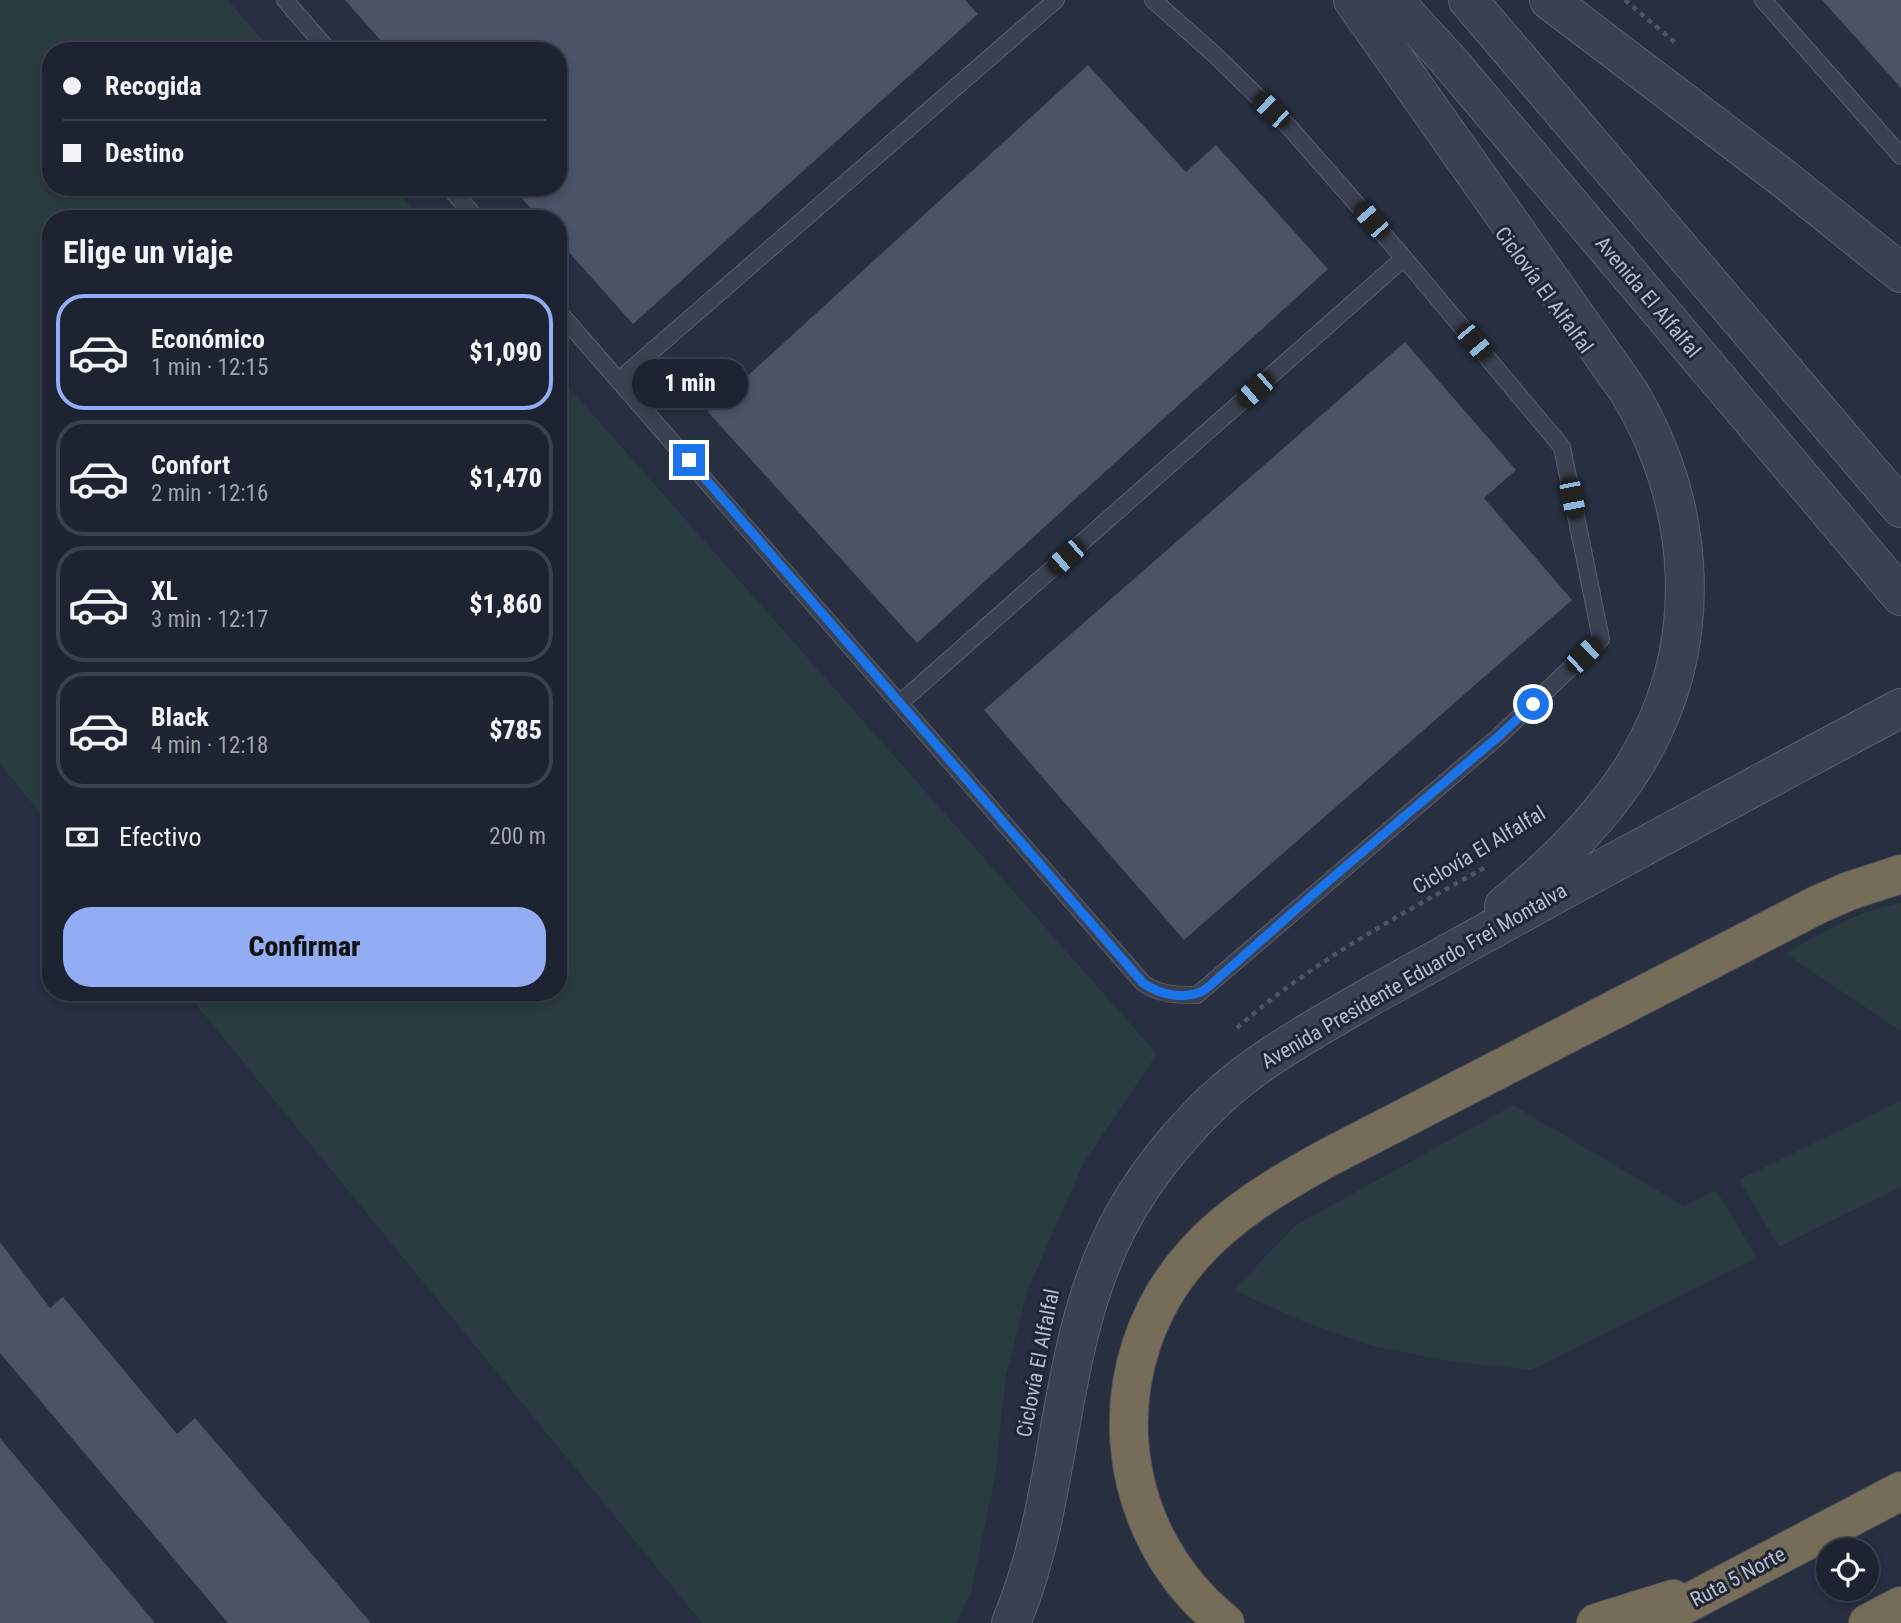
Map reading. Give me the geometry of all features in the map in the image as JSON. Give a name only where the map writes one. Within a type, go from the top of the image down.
[{"type":"highway","points":[[1225,1623],[1204,1605],[1165,1555],[1140,1499],[1129,1444],[1129,1396],[1140,1345],[1157,1304],[1194,1254],[1225,1224],[1262,1196],[1327,1158],[1817,905],[1901,874]]},
{"type":"highway","name":"Ruta 5 Norte","points":[[1650,1623],[1901,1491]]},
{"type":"highway","points":[[1596,1623],[1725,1584]]},
{"type":"highway","points":[[1868,1623],[1901,1606]]},
{"type":"street","points":[[1353,0],[1593,340],[1644,417],[1674,493],[1685,560],[1683,627],[1675,670],[1653,731],[1634,765],[1611,799],[1562,853],[1446,953]]},
{"type":"street","name":"Avenida El Alfalfal","points":[[1393,0],[1449,61],[1901,596]]},
{"type":"street","points":[[1468,0],[1901,508]]},
{"type":"street","points":[[1549,0],[1783,178],[1901,273]]},
{"type":"street","name":"Avenida Presidente Eduardo Frei Montalva","points":[[1011,1623],[1026,1585],[1044,1521],[1073,1356],[1091,1285],[1119,1224],[1149,1175],[1211,1104],[1253,1069],[1291,1043],[1446,953],[1901,708]]},
{"type":"lane","points":[[285,0],[321,42]]},
{"type":"lane","points":[[618,380],[1056,0]]},
{"type":"lane","points":[[567,321],[1143,983],[1152,990],[1167,995],[1197,995],[1499,736],[1601,639],[1562,447],[1404,258],[1290,128],[1215,55],[1153,0]]},
{"type":"lane","points":[[1763,0],[1901,156]]},
{"type":"lane","points":[[457,196],[469,210]]},
{"type":"lane","points":[[900,702],[1404,258]]},
{"type":"path","name":"Ciclovía El Alfalfal","points":[[1229,1036],[1276,996],[1328,958],[1485,867]]},
{"type":"shaded area","points":[[0,0],[228,0],[264,42],[42,42],[42,196],[401,196],[413,210],[42,210],[42,815],[0,764]]},
{"type":"shaded area","points":[[567,385],[1157,1054],[1083,1164],[1026,1294],[1006,1376],[995,1477],[971,1592],[956,1623],[702,1623],[193,1001],[567,1001]]},
{"type":"shaded area","points":[[1901,903],[1901,1031],[1786,954],[1856,916]]},
{"type":"shaded area","points":[[1901,1100],[1901,1187],[1779,1247],[1739,1180]]},
{"type":"shaded area","points":[[1513,1105],[1684,1206],[1716,1190],[1757,1258],[1531,1370],[1448,1361],[1372,1346],[1302,1321],[1233,1290],[1296,1225]]},
{"type":"building","points":[[345,0],[965,0],[978,14],[633,324],[567,250],[567,210],[532,210],[520,196],[567,196],[567,42],[382,42]]},
{"type":"building","points":[[1822,0],[1901,0],[1901,88]]},
{"type":"building","points":[[1088,65],[1186,172],[1216,145],[1328,269],[917,643],[708,412]]},
{"type":"building","points":[[1405,342],[1516,470],[1484,498],[1572,600],[1184,940],[984,710]]},
{"type":"building","points":[[0,1242],[50,1308],[63,1297],[177,1434],[195,1418],[371,1623],[228,1623],[0,1353]]},
{"type":"building","points":[[0,1438],[155,1623],[0,1623]]},
{"type":"route","points":[[689,460],[1143,983],[1152,990],[1167,995],[1197,995],[1206,989],[1533,704]]}]
